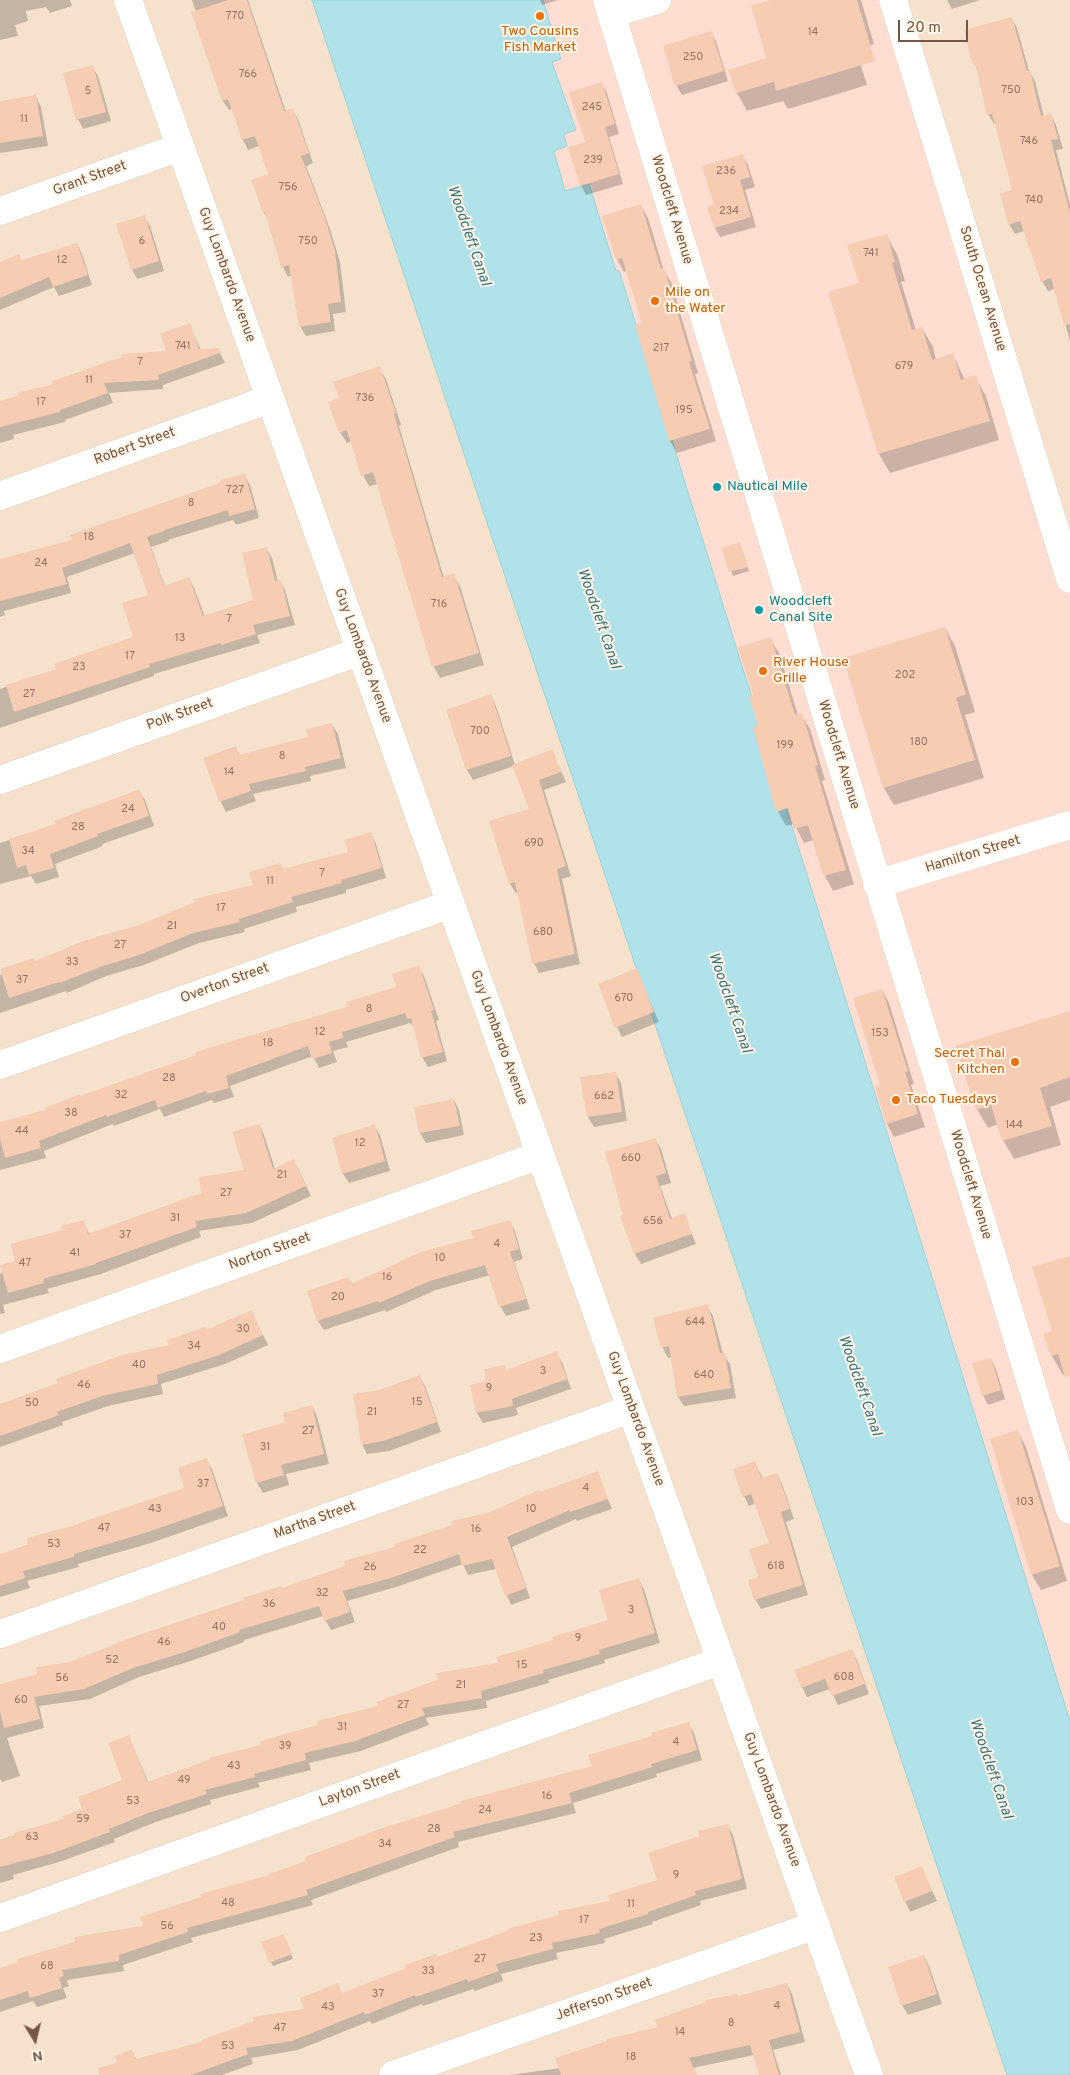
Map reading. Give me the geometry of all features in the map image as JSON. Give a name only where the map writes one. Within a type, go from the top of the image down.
[{"type":"street","name":"Guy Lombardo Avenue","points":[[128,0],[868,2075]]},
{"type":"street","points":[[609,7],[657,0]]},
{"type":"street","name":"South Ocean Avenue","points":[[893,0],[1070,579]]},
{"type":"street","name":"Woodcleft Avenue","points":[[609,7],[1070,1510]]},
{"type":"street","name":"Grant Street","points":[[0,211],[180,146]]},
{"type":"street","name":"Robert Street","points":[[0,496],[270,399]]},
{"type":"street","name":"Polk Street","points":[[0,780],[360,651]]},
{"type":"street","name":"Hamilton Street","points":[[877,884],[1070,825]]},
{"type":"street","name":"Overton Street","points":[[0,1065],[451,904]]},
{"type":"street","name":"Norton Street","points":[[0,1348],[540,1155]]},
{"type":"street","name":"Martha Street","points":[[0,1634],[631,1409]]},
{"type":"street","name":"Layton Street","points":[[0,1918],[720,1661]]},
{"type":"street","name":"Jefferson Street","points":[[393,2075],[816,1925]]},
{"type":"shaded area","points":[[0,0],[312,0],[1007,2075],[0,2075]]},
{"type":"shaded area","name":"Nautical Mile","points":[[543,0],[899,0],[1070,570],[1070,1721],[619,270],[616,271],[589,185],[565,191],[554,151],[563,134],[576,130],[552,62],[561,59]]},
{"type":"shaded area","points":[[899,0],[1070,0],[1070,570]]},
{"type":"water","name":"Woodcleft Canal","points":[[312,0],[543,0],[561,59],[552,62],[576,130],[564,134],[567,146],[554,151],[565,191],[589,184],[616,271],[619,270],[1070,1721],[1070,2075],[1007,2075]]},
{"type":"building","points":[[228,0],[247,0],[284,111],[293,108],[309,153],[301,156],[325,218],[335,251],[341,302],[328,304],[331,322],[299,327],[289,265],[281,267],[265,213],[263,213],[251,180],[268,174],[255,136],[242,140],[228,99],[222,101],[191,12]]},
{"type":"building","points":[[770,0],[857,0],[875,61],[776,91],[774,82],[736,93],[728,70],[766,58],[751,6]]},
{"type":"building","points":[[1012,17],[1027,71],[1030,70],[1041,116],[1051,113],[1058,139],[1051,140],[1070,213],[1070,324],[1064,325],[1051,278],[1041,282],[1020,221],[1008,225],[1000,193],[1012,190],[992,114],[987,115],[975,63],[972,64],[964,30]]},
{"type":"building","points":[[711,31],[724,71],[675,86],[663,46]]},
{"type":"building","points":[[93,65],[106,112],[76,120],[63,73]]},
{"type":"building","points":[[602,82],[615,124],[605,127],[619,174],[580,186],[568,147],[585,142],[569,92]]},
{"type":"building","points":[[36,95],[43,136],[0,143],[0,101]]},
{"type":"building","points":[[743,154],[750,177],[740,180],[751,217],[714,228],[707,207],[714,205],[702,166]]},
{"type":"building","points":[[641,204],[661,269],[664,268],[692,361],[689,362],[710,429],[669,441],[635,325],[642,323],[622,258],[616,260],[602,216]]},
{"type":"building","points":[[145,215],[159,261],[131,270],[116,224]]},
{"type":"building","points":[[887,234],[895,262],[892,263],[912,330],[922,327],[932,360],[953,353],[961,380],[976,375],[990,421],[878,454],[828,292],[859,283],[847,245]]},
{"type":"building","points":[[77,243],[88,275],[53,287],[49,277],[0,298],[0,262],[19,254],[22,260]]},
{"type":"building","points":[[190,323],[199,349],[219,348],[220,353],[158,375],[159,380],[104,383],[108,393],[60,410],[60,412],[0,427],[0,401],[18,396],[17,393],[53,384],[52,381],[122,357],[121,354],[166,351],[160,334]]},
{"type":"building","points":[[380,366],[396,413],[394,414],[442,577],[454,573],[479,653],[432,667],[373,472],[361,476],[347,430],[339,433],[328,402],[339,398],[333,382]]},
{"type":"building","points":[[245,474],[255,509],[229,516],[228,510],[147,537],[164,586],[189,577],[203,616],[253,600],[242,553],[267,547],[275,581],[281,580],[290,616],[253,625],[256,634],[149,664],[150,667],[14,712],[6,685],[56,669],[54,664],[133,637],[122,603],[148,595],[130,543],[62,568],[67,584],[0,601],[0,559],[72,540],[70,535],[220,483],[220,480]]},
{"type":"building","points":[[740,542],[748,567],[729,572],[722,548]]},
{"type":"building","points":[[945,627],[966,694],[956,698],[975,760],[883,788],[843,658]]},
{"type":"building","points":[[771,637],[795,715],[802,713],[818,765],[815,766],[846,870],[823,876],[808,825],[794,829],[788,808],[776,812],[753,727],[758,726],[749,696],[753,695],[738,647]]},
{"type":"building","points":[[491,694],[511,756],[466,770],[446,710]]},
{"type":"building","points":[[332,723],[341,758],[305,767],[306,771],[249,784],[251,791],[219,802],[203,758],[236,746],[239,755],[308,737],[306,729]]},
{"type":"building","points":[[553,749],[561,772],[539,780],[566,866],[557,869],[575,954],[532,964],[515,882],[509,884],[489,821],[529,809],[512,765]]},
{"type":"building","points":[[140,789],[149,816],[97,834],[98,836],[50,854],[54,868],[29,875],[26,865],[17,868],[9,839],[55,824],[54,821]]},
{"type":"building","points":[[371,832],[382,868],[341,880],[342,883],[291,897],[293,902],[239,919],[240,922],[193,933],[139,955],[100,967],[60,983],[9,998],[0,969],[34,958],[35,961],[86,940],[139,925],[195,902],[194,899],[253,885],[249,872],[280,863],[282,869],[348,852],[344,840]]},
{"type":"building","points":[[419,965],[434,1010],[431,1011],[443,1052],[421,1058],[411,1018],[407,1019],[405,1013],[342,1032],[343,1038],[329,1042],[332,1053],[312,1059],[308,1046],[226,1076],[229,1088],[207,1094],[206,1091],[158,1108],[155,1100],[107,1117],[106,1115],[39,1141],[41,1148],[5,1158],[0,1138],[0,1122],[45,1110],[45,1108],[80,1094],[80,1096],[196,1055],[195,1052],[347,1007],[346,1002],[396,987],[392,974]]},
{"type":"building","points":[[637,968],[654,1012],[615,1028],[598,984]]},
{"type":"building","points":[[882,989],[908,1071],[905,1072],[918,1114],[886,1124],[875,1087],[880,1085],[853,998]]},
{"type":"building","name":"Secret Thai Kitchen","points":[[1070,1011],[1070,1077],[1040,1088],[1052,1126],[1002,1141],[991,1105],[976,1110],[955,1046]]},
{"type":"building","points":[[616,1072],[622,1112],[587,1117],[580,1077]]},
{"type":"building","points":[[454,1099],[460,1126],[419,1133],[414,1107]]},
{"type":"building","points":[[259,1124],[273,1169],[294,1159],[306,1186],[246,1213],[195,1221],[197,1227],[96,1264],[43,1279],[44,1283],[8,1293],[0,1265],[15,1261],[10,1244],[62,1230],[61,1226],[84,1220],[88,1234],[201,1193],[199,1177],[244,1170],[232,1132]]},
{"type":"building","points":[[375,1124],[385,1161],[342,1174],[332,1138]]},
{"type":"building","points":[[656,1138],[666,1173],[656,1176],[670,1219],[685,1213],[692,1234],[634,1254],[620,1216],[623,1215],[605,1152]]},
{"type":"building","points":[[510,1220],[519,1249],[510,1252],[526,1299],[499,1307],[485,1265],[430,1281],[379,1303],[378,1301],[317,1321],[307,1291],[349,1277],[351,1284],[421,1252],[473,1238],[471,1231]]},
{"type":"building","points":[[1070,1256],[1070,1376],[1065,1377],[1058,1354],[1051,1356],[1043,1334],[1052,1331],[1032,1267]]},
{"type":"building","points":[[708,1304],[720,1353],[725,1353],[731,1388],[677,1397],[669,1346],[661,1348],[653,1318]]},
{"type":"building","points":[[252,1310],[263,1335],[219,1355],[157,1375],[158,1384],[102,1396],[57,1412],[59,1415],[0,1436],[0,1404],[58,1383],[56,1379],[119,1356],[169,1345],[167,1340],[205,1327],[206,1330]]},
{"type":"building","points":[[557,1351],[567,1379],[512,1399],[513,1406],[476,1413],[470,1385],[486,1381],[484,1369],[505,1365],[506,1370]]},
{"type":"building","points":[[991,1358],[1001,1390],[982,1396],[972,1363]]},
{"type":"building","points":[[420,1375],[437,1422],[383,1441],[361,1445],[353,1394],[379,1390]]},
{"type":"building","points":[[312,1405],[324,1454],[281,1465],[284,1475],[256,1483],[242,1435],[285,1422],[283,1413]]},
{"type":"building","points":[[1018,1430],[1060,1566],[1031,1575],[990,1439]]},
{"type":"building","points":[[207,1458],[223,1506],[145,1533],[74,1554],[74,1557],[23,1571],[25,1578],[0,1586],[0,1554],[28,1545],[27,1538],[79,1524],[184,1488],[178,1468]]},
{"type":"building","points":[[755,1461],[761,1478],[777,1473],[790,1509],[781,1512],[803,1585],[754,1600],[748,1580],[758,1577],[749,1549],[769,1543],[751,1494],[742,1497],[733,1469]]},
{"type":"building","points":[[598,1471],[608,1499],[570,1512],[570,1510],[507,1537],[526,1588],[505,1596],[492,1559],[462,1566],[459,1554],[391,1578],[343,1591],[350,1612],[324,1621],[319,1606],[239,1630],[240,1632],[133,1668],[84,1689],[34,1697],[40,1719],[4,1728],[0,1711],[0,1684],[37,1674],[36,1667],[70,1662],[130,1638],[244,1600],[243,1598],[281,1586],[282,1588],[345,1566],[344,1561],[395,1547],[394,1544],[452,1525],[451,1521],[488,1513],[539,1490],[540,1492]]},
{"type":"building","points":[[639,1578],[655,1633],[599,1650],[600,1654],[543,1670],[544,1673],[481,1691],[482,1698],[422,1708],[425,1715],[355,1741],[305,1753],[306,1760],[254,1774],[255,1777],[205,1790],[207,1794],[151,1812],[109,1829],[110,1832],[53,1853],[0,1867],[0,1840],[15,1836],[14,1833],[64,1819],[63,1816],[82,1809],[78,1797],[122,1780],[108,1743],[129,1735],[147,1782],[209,1760],[209,1758],[261,1745],[260,1741],[318,1725],[317,1721],[378,1706],[376,1702],[437,1680],[436,1673],[498,1663],[496,1657],[553,1640],[552,1637],[608,1620],[599,1590]]},
{"type":"building","points":[[852,1649],[865,1684],[832,1696],[825,1679],[801,1688],[794,1670]]},
{"type":"building","points":[[689,1722],[697,1750],[651,1764],[652,1767],[569,1793],[572,1803],[453,1832],[455,1837],[306,1890],[308,1895],[187,1928],[188,1932],[119,1955],[119,1961],[62,1970],[64,1976],[59,1978],[62,1988],[30,1998],[28,1991],[0,2000],[0,1968],[18,1962],[18,1959],[75,1942],[74,1937],[143,1926],[140,1917],[201,1897],[200,1894],[270,1875],[306,1861],[305,1857],[393,1824],[462,1803],[461,1801],[592,1766],[588,1755],[652,1736],[651,1733]]},
{"type":"building","points":[[728,1824],[742,1879],[695,1891],[696,1895],[648,1912],[648,1914],[599,1929],[600,1933],[552,1943],[553,1949],[496,1964],[499,1971],[468,1982],[467,1979],[416,1997],[415,1995],[365,2015],[364,2012],[292,2041],[246,2048],[248,2054],[191,2075],[99,2075],[98,2068],[117,2063],[115,2056],[132,2049],[136,2059],[202,2042],[201,2040],[254,2021],[253,2017],[304,2009],[300,1998],[338,1983],[342,1993],[406,1968],[404,1965],[436,1954],[437,1957],[507,1931],[507,1929],[559,1915],[558,1911],[609,1901],[608,1895],[657,1880],[648,1853],[699,1836],[698,1831]]},
{"type":"building","points":[[922,1866],[932,1891],[904,1902],[894,1877]]},
{"type":"building","points":[[284,1934],[292,1954],[269,1963],[261,1942]]},
{"type":"building","points":[[924,1955],[937,1994],[901,2006],[888,1967]]},
{"type":"building","points":[[787,1983],[800,2032],[769,2040],[779,2075],[759,2075],[750,2045],[689,2058],[697,2075],[561,2075],[555,2058],[607,2041],[607,2039],[658,2027],[655,2020],[706,2002],[706,2000],[737,1994],[738,1996]]},
{"type":"place","name":"Two Cousins Fish Market","points":[[540,16]]},
{"type":"place","name":"Mile on the Water","points":[[655,301]]},
{"type":"place","name":"Nautical Mile","points":[[717,487]]},
{"type":"place","name":"Woodcleft Canal Site","points":[[759,610]]},
{"type":"place","name":"River House Grille","points":[[763,671]]},
{"type":"place","name":"Secret Thai Kitchen","points":[[1015,1062]]},
{"type":"place","name":"Taco Tuesdays","points":[[896,1100]]}]
